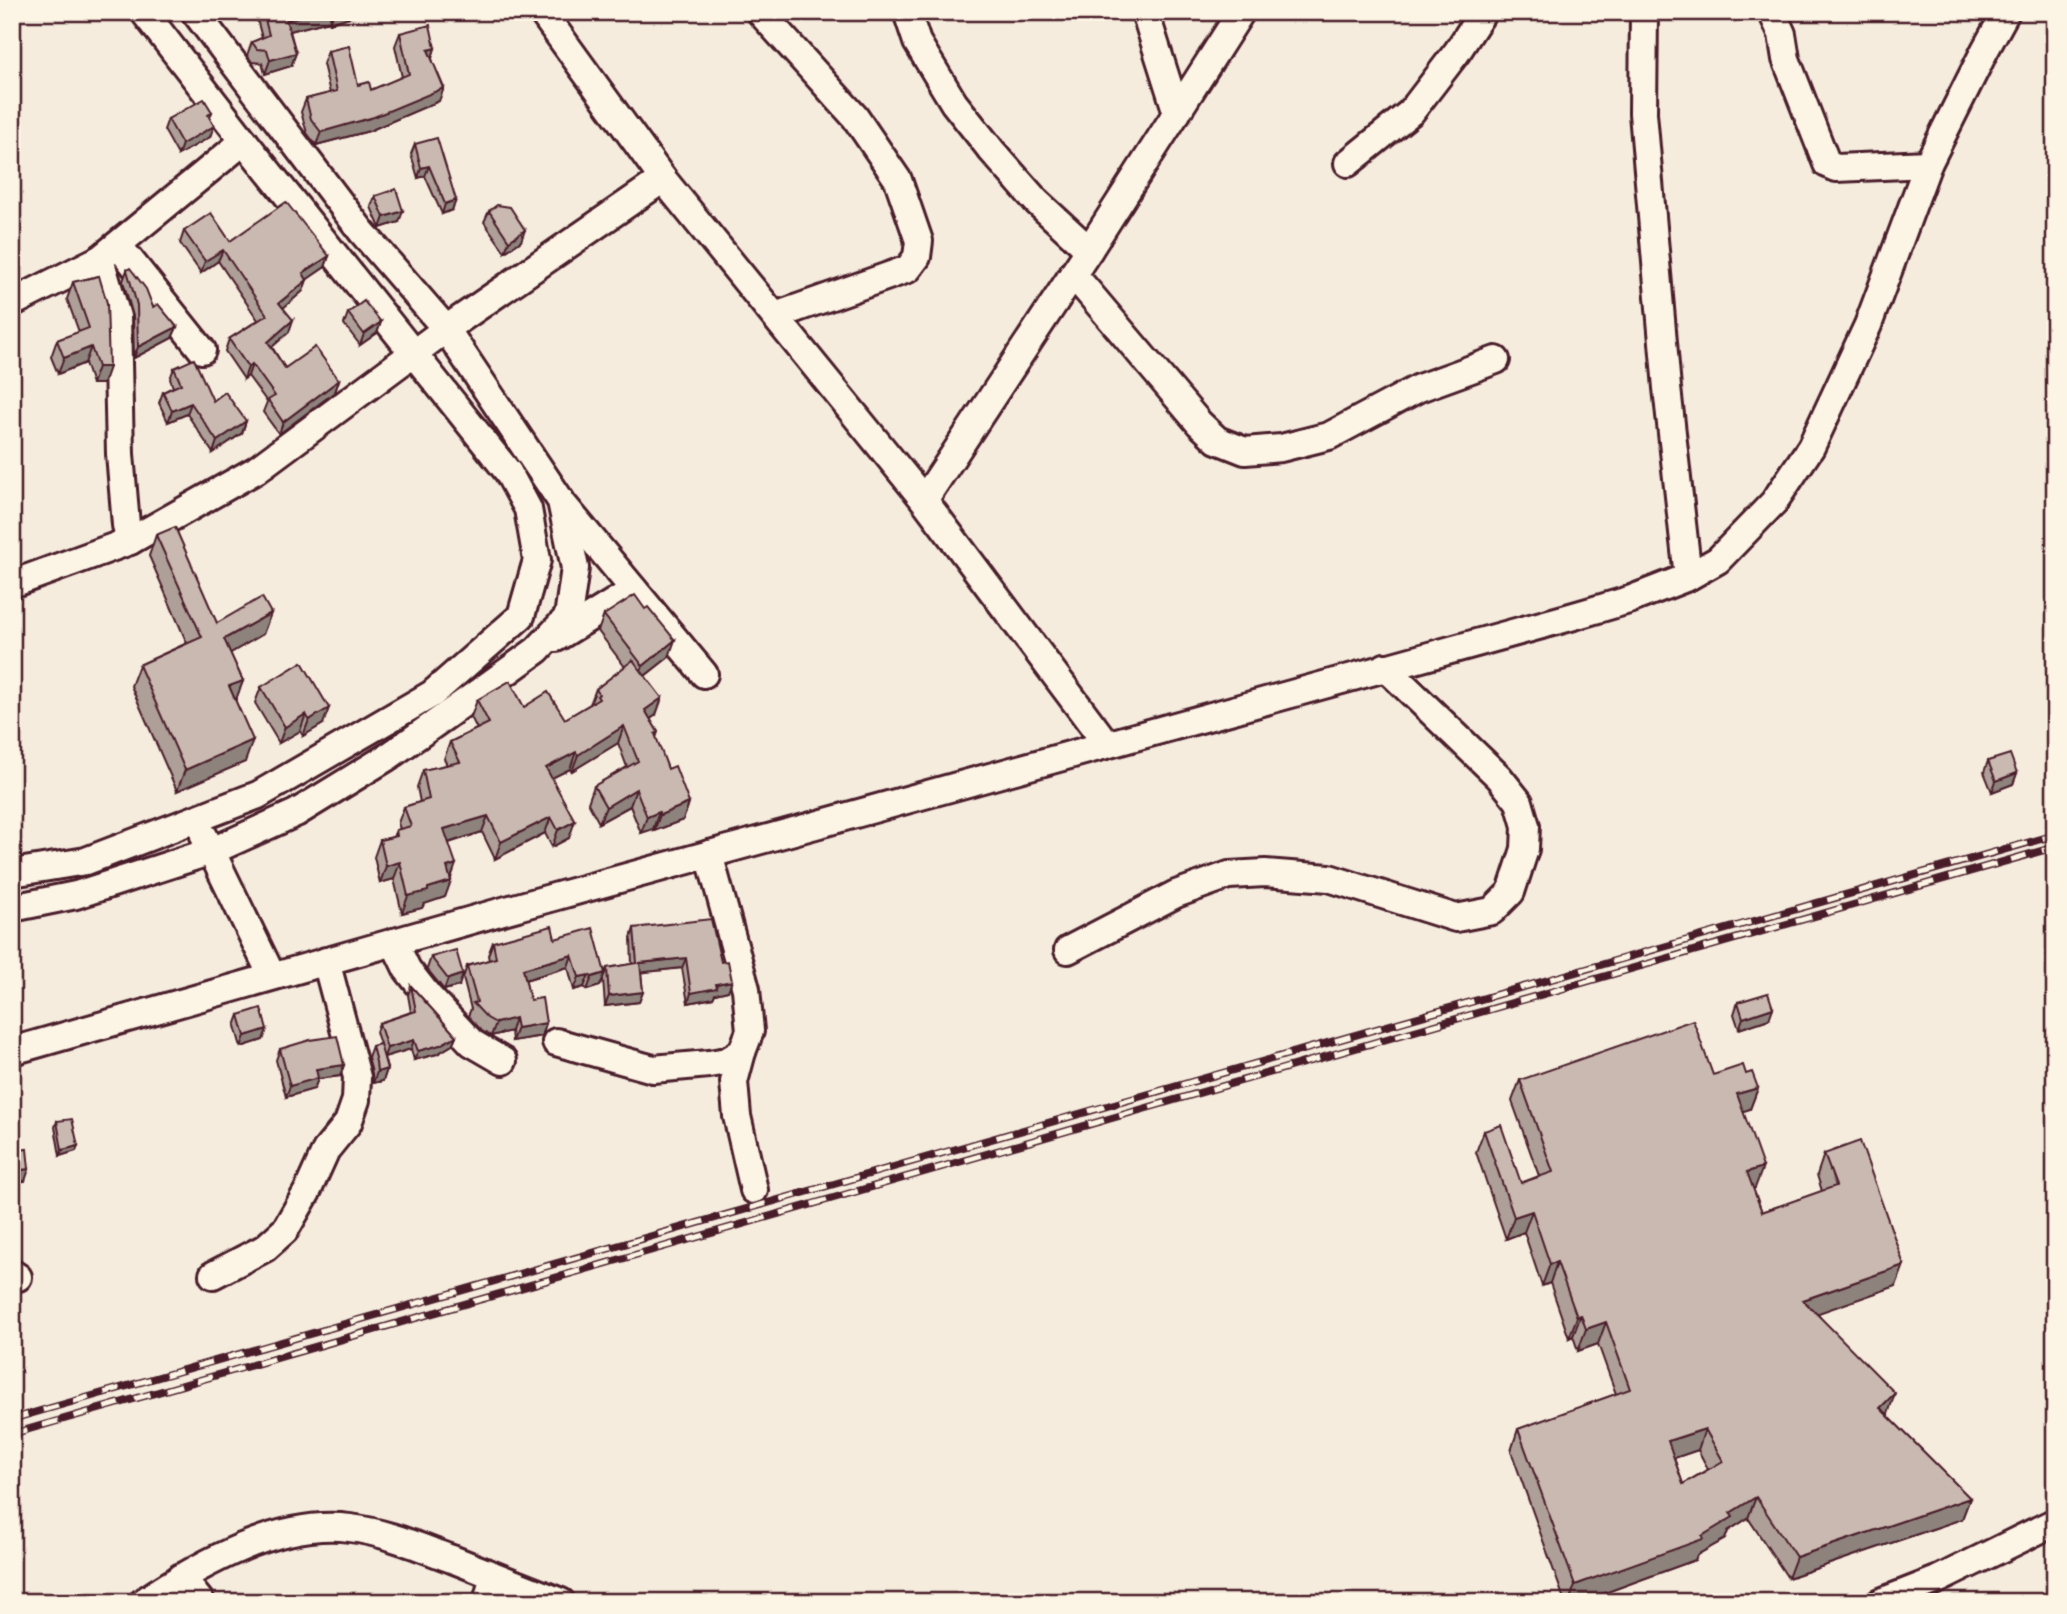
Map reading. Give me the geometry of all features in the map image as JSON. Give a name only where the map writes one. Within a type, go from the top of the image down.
[{"type":"street","points":[[12,908],[76,895],[212,851],[296,813],[389,756],[520,616],[537,560],[528,509],[508,472],[144,12]]},
{"type":"street","points":[[161,34],[187,12]]},
{"type":"street","points":[[195,12],[362,232],[446,329],[561,501],[704,674]]},
{"type":"street","points":[[542,12],[663,179],[924,500],[1106,743]]},
{"type":"street","points":[[760,12],[855,117],[898,180],[919,241],[917,257],[908,270],[775,316]]},
{"type":"street","points":[[907,12],[917,42],[954,103],[1037,202],[1089,250]]},
{"type":"street","points":[[1145,12],[1177,113]]},
{"type":"street","points":[[924,500],[1089,250],[1241,12]]},
{"type":"street","points":[[1348,163],[1411,112],[1457,52],[1483,12]]},
{"type":"street","points":[[1644,12],[1643,113],[1667,388],[1688,577]]},
{"type":"street","points":[[1772,12],[1782,34],[1786,59],[1827,164],[1836,168],[1928,164]]},
{"type":"street","points":[[12,1051],[1106,743],[1629,600],[1688,577],[1718,560],[1751,527],[1774,502],[1811,447],[1868,325],[1928,164],[2006,12]]},
{"type":"street","points":[[12,303],[109,252],[244,141]]},
{"type":"street","points":[[12,584],[130,541],[256,470],[446,329],[663,179]]},
{"type":"street","points":[[109,252],[202,350]]},
{"type":"street","points":[[109,252],[117,317],[120,454],[126,525],[130,541]]},
{"type":"street","points":[[1073,274],[1199,423],[1217,440],[1245,451],[1282,449],[1329,436],[1419,388],[1496,360]]},
{"type":"street","points":[[537,650],[568,617],[575,568],[561,501]]},
{"type":"street","points":[[12,873],[86,861],[258,795],[440,704],[537,650],[634,590]]},
{"type":"street","points":[[1068,950],[1176,894],[1229,875],[1265,873],[1329,878],[1456,918],[1492,911],[1511,892],[1525,849],[1526,826],[1519,802],[1499,777],[1385,667]]},
{"type":"street","points":[[196,819],[272,976]]},
{"type":"street","points":[[709,854],[746,989],[750,1031],[734,1082],[737,1116],[754,1190]]},
{"type":"street","points":[[394,942],[407,970],[429,997],[472,1043],[503,1061]]},
{"type":"street","points":[[213,1275],[265,1248],[285,1230],[307,1192],[326,1150],[348,1123],[356,1100],[357,1077],[326,961]]},
{"type":"street","points":[[556,1042],[653,1069],[727,1061],[742,1052]]},
{"type":"street","points":[[1881,1602],[1937,1580],[2055,1522]]},
{"type":"street","points":[[143,1602],[181,1577],[253,1543],[311,1528],[349,1528],[403,1540],[561,1602]]},
{"type":"street","points":[[487,1602],[494,1576]]},
{"type":"street","points":[[181,1577],[201,1602]]},
{"type":"building","points":[[263,12],[316,12],[286,20],[296,53],[270,60],[267,50],[257,49],[252,42],[269,35]]},
{"type":"building","points":[[430,25],[435,48],[428,50],[444,88],[374,117],[321,132],[311,119],[306,99],[337,91],[328,51],[349,46],[358,85],[369,82],[371,90],[409,74],[400,33]]},
{"type":"building","points":[[204,99],[212,112],[208,115],[214,126],[182,144],[168,119]]},
{"type":"building","points":[[437,138],[456,200],[445,204],[429,166],[421,168],[415,144]]},
{"type":"building","points":[[396,189],[403,211],[384,217],[375,196]]},
{"type":"building","points":[[286,202],[329,256],[303,273],[307,280],[279,303],[293,320],[268,342],[285,368],[315,347],[339,380],[283,422],[268,400],[275,396],[252,364],[248,367],[229,339],[267,315],[223,250],[205,261],[184,231],[211,213],[230,241]]},
{"type":"building","points":[[497,205],[510,207],[525,230],[509,241],[489,211]]},
{"type":"building","points":[[130,268],[146,289],[153,307],[158,304],[177,327],[138,347],[137,305],[127,270]]},
{"type":"building","points":[[99,276],[107,303],[109,367],[98,367],[91,347],[64,358],[57,340],[89,328],[73,282]]},
{"type":"building","points":[[364,301],[381,322],[364,334],[348,313]]},
{"type":"building","points":[[194,359],[213,401],[225,392],[246,421],[217,441],[191,403],[172,411],[163,392],[181,384],[174,368]]},
{"type":"building","points":[[175,527],[217,623],[262,597],[271,613],[224,639],[243,681],[229,686],[253,740],[185,770],[139,665],[202,637],[156,535]]},
{"type":"building","points":[[635,595],[675,640],[643,666],[604,615]]},
{"type":"building","points":[[633,660],[662,698],[645,710],[658,732],[655,734],[668,769],[675,766],[689,803],[660,815],[659,812],[647,817],[636,789],[606,807],[594,786],[638,761],[624,726],[578,755],[576,752],[546,768],[575,821],[558,830],[551,817],[501,842],[488,816],[444,829],[456,864],[447,867],[451,881],[408,896],[400,862],[386,866],[380,840],[397,836],[396,830],[411,826],[404,807],[429,799],[423,770],[460,762],[450,742],[489,723],[477,700],[510,681],[524,707],[548,692],[565,719],[599,699],[596,689]]},
{"type":"building","points":[[302,662],[329,708],[309,720],[306,714],[285,727],[261,687]]},
{"type":"building","points":[[2010,754],[2017,773],[1996,781],[1988,761]]},
{"type":"building","points":[[711,919],[721,962],[728,961],[732,981],[716,984],[717,988],[691,993],[686,958],[640,963],[643,992],[609,996],[607,968],[637,963],[634,928]]},
{"type":"building","points":[[552,926],[555,939],[593,928],[605,973],[579,977],[572,955],[523,969],[530,1000],[542,998],[546,1023],[517,1028],[515,1018],[496,1023],[487,1018],[473,1003],[477,1002],[467,966],[496,958],[493,942]]},
{"type":"building","points":[[456,950],[463,974],[448,979],[431,957]]},
{"type":"building","points":[[411,986],[456,1036],[440,1045],[418,1051],[414,1040],[387,1048],[379,1023],[416,1011]]},
{"type":"building","points":[[1768,993],[1773,1008],[1743,1018],[1738,1002]]},
{"type":"building","points":[[261,1008],[267,1029],[245,1036],[239,1015]]},
{"type":"building","points":[[1693,1020],[1713,1075],[1743,1065],[1746,1074],[1752,1072],[1758,1088],[1737,1094],[1763,1167],[1747,1172],[1762,1212],[1836,1186],[1824,1154],[1860,1141],[1904,1265],[1803,1300],[1895,1393],[1880,1408],[1970,1498],[1796,1557],[1756,1497],[1730,1513],[1733,1517],[1702,1536],[1703,1539],[1575,1585],[1518,1429],[1630,1389],[1606,1322],[1586,1329],[1581,1315],[1577,1317],[1557,1262],[1550,1264],[1532,1211],[1514,1217],[1484,1131],[1501,1125],[1521,1183],[1553,1172],[1520,1080]],"holes":[[[1705,1429],[1723,1461],[1683,1484],[1668,1441]]]},
{"type":"building","points":[[337,1036],[344,1065],[316,1069],[318,1078],[290,1086],[280,1049],[310,1040]]},
{"type":"building","points":[[380,1044],[387,1069],[377,1072],[372,1046]]},
{"type":"building","points":[[72,1119],[78,1146],[62,1150],[57,1121]]},
{"type":"building","points":[[27,1149],[29,1169],[12,1171],[12,1151]]},
{"type":"railway","points":[[12,1419],[2055,835]]},
{"type":"railway","points":[[12,1434],[2055,847]]}]
